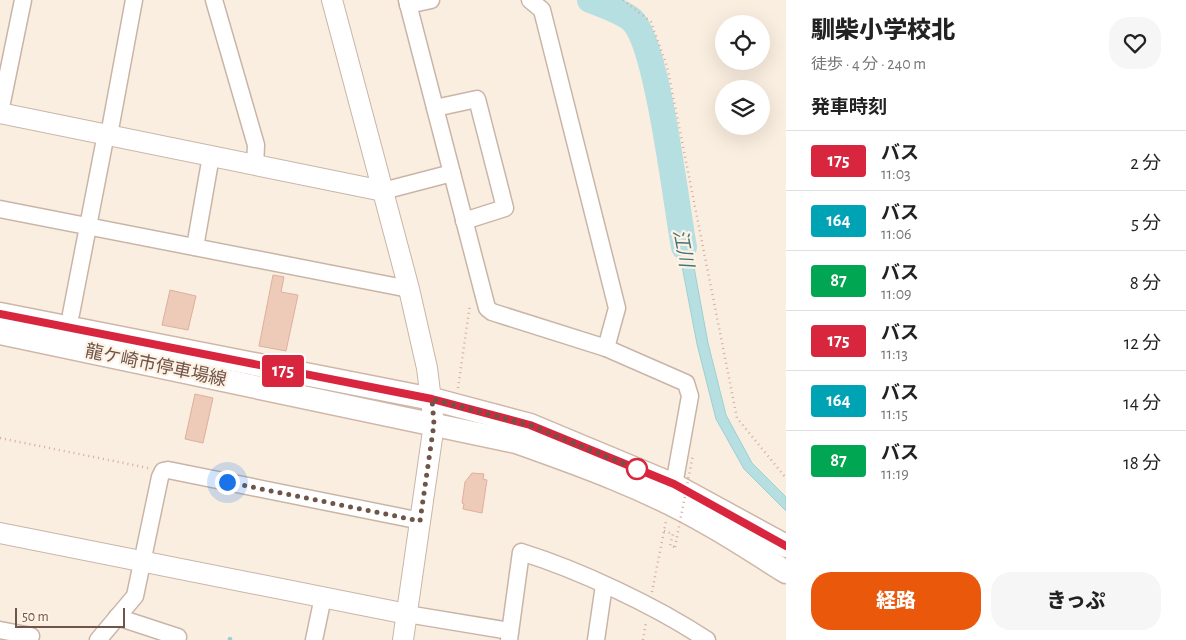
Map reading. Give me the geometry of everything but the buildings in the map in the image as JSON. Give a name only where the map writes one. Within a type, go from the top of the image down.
[{"type":"main road","name":"龍ケ崎市停車場線","points":[[0,314],[432,399],[530,425],[672,494],[786,546]]},
{"type":"main road","name":"龍ケ崎市停車場線","points":[[0,333],[516,442],[672,494],[707,523],[786,572]]},
{"type":"street","points":[[23,0],[0,113],[107,140],[211,156],[383,191],[452,174]]},
{"type":"street","points":[[71,314],[134,0]]},
{"type":"street","points":[[214,0],[256,145],[255,166]]},
{"type":"street","points":[[332,0],[409,289],[432,399],[434,424],[403,640]]},
{"type":"street","points":[[431,0],[407,3],[487,308],[492,312],[606,348],[686,383],[690,396],[672,494]]},
{"type":"street","points":[[530,0],[542,10],[617,308],[606,348]]},
{"type":"street","points":[[435,108],[477,99],[505,208],[464,220]]},
{"type":"street","points":[[195,247],[211,156]]},
{"type":"street","points":[[0,209],[409,289]]},
{"type":"street","points":[[98,640],[135,596],[160,477],[163,471],[168,470],[420,521]]},
{"type":"street","points":[[0,533],[143,560],[510,635],[521,552],[549,561],[604,585],[649,608],[700,638]]},
{"type":"street","points":[[596,640],[604,585]]},
{"type":"street","points":[[314,640],[323,597]]},
{"type":"street","points":[[117,618],[178,637]]},
{"type":"street","points":[[0,630],[31,636]]},
{"type":"path","points":[[623,0],[650,22],[667,66],[737,418],[786,478]]},
{"type":"path","points":[[0,438],[163,471]]},
{"type":"path","points":[[664,531],[673,534],[670,546],[675,547],[694,455]]},
{"type":"path","points":[[643,640],[672,494]]},
{"type":"water","points":[[684,213],[708,343],[726,415],[752,463],[786,497],[786,511],[744,469],[716,419],[697,344],[672,214]]},
{"type":"waterway","name":"江川","points":[[590,0],[628,17],[641,35],[658,91],[684,247]]},
{"type":"bus line","name":"175","points":[[0,314],[432,399],[507,418],[574,442],[674,484],[786,546]]},
{"type":"route","points":[[227,482],[420,521],[434,424],[432,399],[530,425],[637,469]]}]
